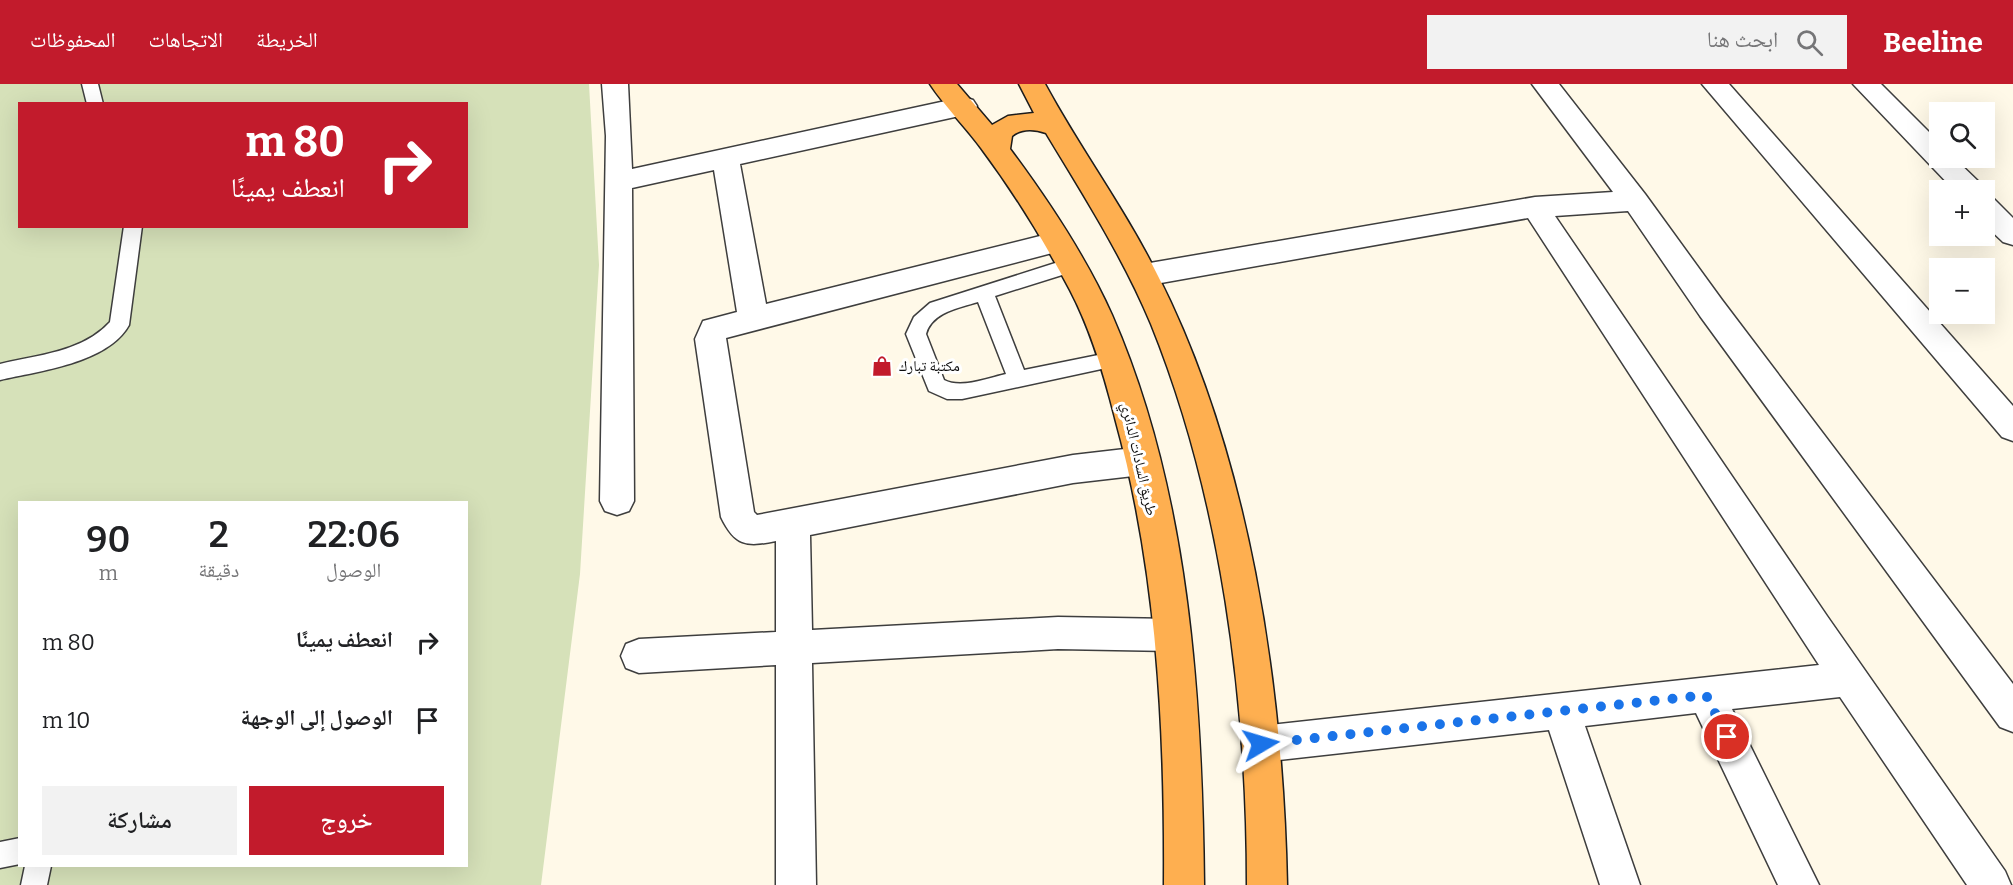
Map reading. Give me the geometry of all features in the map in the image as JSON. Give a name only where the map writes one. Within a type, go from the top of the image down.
[{"type":"highway","points":[[1032,84],[1144,276],[1183,369],[1216,477],[1243,601],[1261,744],[1267,885]]},
{"type":"highway","name":"طريق السادات الدائري","points":[[954,95],[1028,192],[1064,253],[1097,317],[1113,360],[1142,461],[1159,544],[1172,635],[1181,728],[1184,885]]},
{"type":"highway","points":[[997,149],[996,141],[1000,132],[1008,125],[1032,120],[1055,127]]},
{"type":"street","points":[[615,84],[619,136],[617,501]]},
{"type":"street","points":[[1545,84],[1635,201],[1711,308],[2013,714]]},
{"type":"street","points":[[1715,84],[2013,428]]},
{"type":"street","points":[[1866,84],[1960,180]]},
{"type":"street","points":[[618,181],[726,158],[954,95]]},
{"type":"street","points":[[726,158],[753,318]]},
{"type":"street","points":[[1144,276],[1534,207],[1635,201]]},
{"type":"street","points":[[1534,207],[1991,885]]},
{"type":"street","points":[[1995,217],[2013,235]]},
{"type":"street","points":[[1064,253],[753,318],[723,325],[711,332],[738,518],[748,530],[759,530],[1073,469],[1142,461]]},
{"type":"street","points":[[793,522],[796,885]]},
{"type":"street","points":[[639,656],[1058,633],[1172,635]]},
{"type":"street","points":[[1261,744],[1850,679]]},
{"type":"street","points":[[1706,695],[1799,885]]},
{"type":"street","points":[[1561,710],[1620,885]]},
{"type":"lane","points":[[90,84],[94,102]]},
{"type":"lane","points":[[0,372],[79,352],[102,342],[113,333],[119,325],[133,228]]},
{"type":"lane","points":[[1064,253],[984,292],[937,308],[922,320],[916,334],[936,385],[954,392],[1113,360]]},
{"type":"lane","points":[[984,292],[1018,380]]},
{"type":"lane","points":[[0,855],[18,851]]},
{"type":"lane","points":[[33,885],[38,867]]},
{"type":"green space","points":[[0,84],[589,84],[599,265],[580,574],[541,885],[0,885]]},
{"type":"place","name":"مكتبة تبارك","points":[[882,366]]},
{"type":"route","points":[[1261,744],[1706,695],[1727,737]]}]
